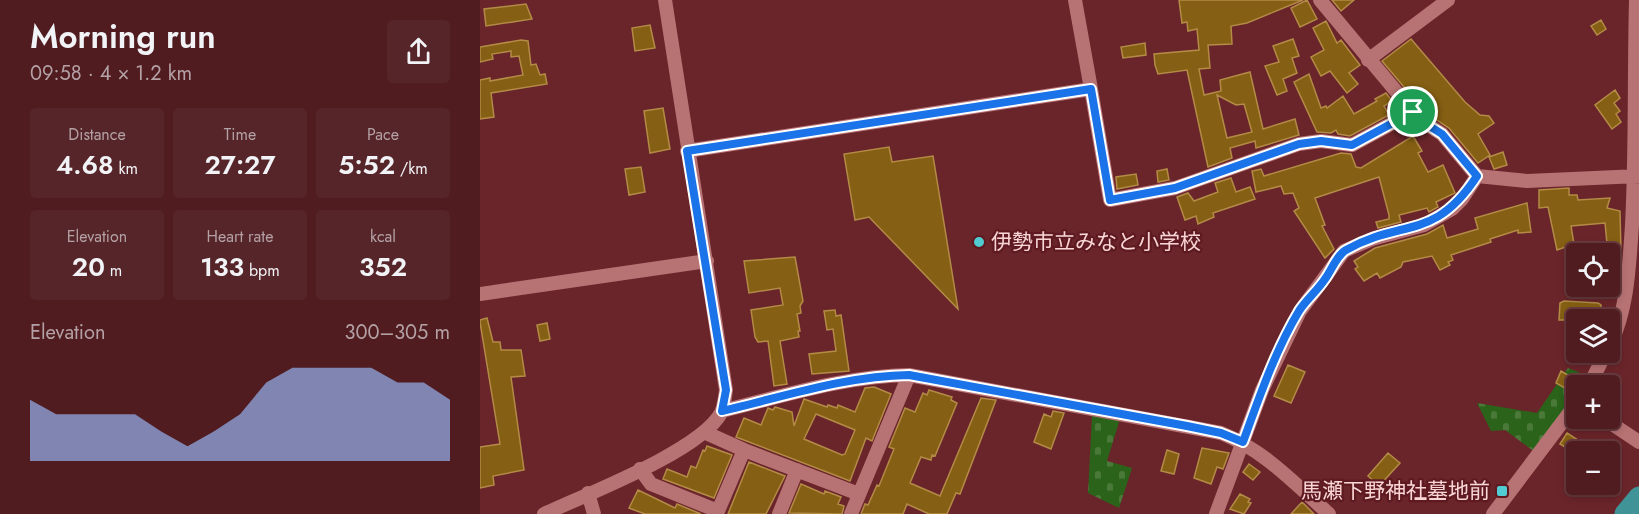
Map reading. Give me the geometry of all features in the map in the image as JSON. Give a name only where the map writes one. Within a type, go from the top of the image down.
[{"type":"street","points":[[544,514],[691,443],[722,411],[726,390],[665,0]]},
{"type":"street","points":[[1076,0],[1110,200],[1175,188],[1299,144],[1321,141],[1352,145],[1413,112]]},
{"type":"street","points":[[1320,0],[1420,120],[1442,134],[1477,176],[1527,181],[1637,176]]},
{"type":"street","points":[[1368,60],[1448,0]]},
{"type":"street","points":[[1620,319],[1628,285],[1637,176],[1636,0]]},
{"type":"street","points":[[687,151],[1091,89]]},
{"type":"street","points":[[1216,514],[1262,390],[1300,311],[1344,251],[1372,239],[1424,225],[1452,209],[1462,199],[1477,176]]},
{"type":"street","points":[[480,294],[707,261]]},
{"type":"street","points":[[722,411],[847,381],[909,375],[1221,433],[1243,442],[1273,464],[1329,514]]},
{"type":"street","points":[[850,514],[909,375]]},
{"type":"street","points":[[1493,514],[1566,417]]},
{"type":"street","points":[[1620,429],[1639,442]]},
{"type":"street","points":[[704,432],[744,450],[859,494]]},
{"type":"street","points":[[640,469],[651,484],[717,512],[744,450]]},
{"type":"street","points":[[779,514],[796,470]]},
{"type":"street","points":[[588,493],[594,514]]},
{"type":"green space","points":[[1568,368],[1586,375],[1566,375],[1566,407],[1535,452],[1505,430],[1491,431],[1477,403],[1537,413]]},
{"type":"green space","points":[[1092,415],[1120,419],[1107,461],[1132,468],[1119,508],[1088,493]]},
{"type":"building","points":[[1179,0],[1303,0],[1247,23],[1231,26],[1232,44],[1208,45],[1210,68],[1199,69],[1204,95],[1221,91],[1220,80],[1250,72],[1263,129],[1295,119],[1299,135],[1256,148],[1255,141],[1230,148],[1232,158],[1208,167],[1187,70],[1158,74],[1155,65],[1154,54],[1199,50],[1197,29],[1188,31],[1187,22],[1182,23]],"holes":[[[1217,95],[1236,105],[1244,104],[1252,132],[1227,138]]]},
{"type":"building","points":[[1307,0],[1317,19],[1300,27],[1291,8]]},
{"type":"building","points":[[1332,0],[1354,0],[1341,11]]},
{"type":"building","points":[[526,4],[532,19],[486,26],[484,9]]},
{"type":"building","points":[[1601,20],[1606,29],[1597,35],[1591,26]]},
{"type":"building","points":[[1326,21],[1337,43],[1341,40],[1360,65],[1349,73],[1358,84],[1347,93],[1330,71],[1321,76],[1311,57],[1324,50],[1313,28]]},
{"type":"building","points":[[650,25],[655,48],[635,51],[632,28]]},
{"type":"building","points":[[1293,39],[1299,56],[1292,58],[1297,73],[1283,79],[1287,91],[1277,95],[1265,66],[1279,62],[1273,46]]},
{"type":"building","points":[[1411,39],[1465,102],[1480,115],[1489,116],[1494,123],[1478,134],[1490,155],[1478,163],[1449,128],[1426,113],[1382,61]]},
{"type":"building","points":[[521,40],[528,41],[531,65],[536,64],[540,75],[545,74],[547,84],[491,93],[494,117],[480,119],[480,80],[490,78],[490,81],[523,75],[519,56],[511,57],[511,51],[492,54],[493,59],[480,62],[480,47]]},
{"type":"building","points":[[1145,43],[1146,55],[1123,58],[1121,47]]},
{"type":"building","points":[[1309,74],[1321,108],[1326,106],[1327,108],[1343,96],[1354,114],[1386,93],[1392,101],[1384,106],[1389,115],[1350,136],[1338,134],[1336,130],[1331,133],[1317,132],[1294,82]]},
{"type":"building","points":[[1615,90],[1620,98],[1614,103],[1620,111],[1616,114],[1621,122],[1612,129],[1595,105]]},
{"type":"building","points":[[663,108],[670,149],[650,153],[644,111]]},
{"type":"building","points":[[1413,136],[1422,151],[1418,153],[1428,172],[1443,165],[1455,193],[1436,202],[1438,207],[1429,212],[1427,208],[1399,215],[1401,222],[1378,228],[1376,222],[1389,219],[1379,177],[1315,198],[1325,225],[1322,226],[1334,249],[1325,258],[1294,211],[1299,208],[1293,193],[1284,194],[1281,186],[1256,192],[1252,171],[1261,169],[1264,176],[1341,153],[1351,154],[1356,167],[1361,168]]},
{"type":"building","points":[[889,147],[892,162],[933,156],[958,309],[869,217],[855,220],[844,154]]},
{"type":"building","points":[[1503,152],[1507,165],[1494,169],[1489,157]]},
{"type":"building","points":[[641,167],[645,192],[629,195],[625,169]]},
{"type":"building","points":[[1167,169],[1169,180],[1158,182],[1157,171]]},
{"type":"building","points":[[1136,174],[1138,185],[1117,189],[1116,177]]},
{"type":"building","points":[[1231,178],[1236,192],[1250,187],[1255,199],[1213,213],[1214,217],[1198,224],[1196,216],[1185,220],[1177,197],[1188,193],[1194,201],[1218,192],[1215,183]]},
{"type":"building","points":[[1569,188],[1569,195],[1577,195],[1578,200],[1610,198],[1607,208],[1620,211],[1621,252],[1620,243],[1607,243],[1605,223],[1571,226],[1574,243],[1566,243],[1566,247],[1557,250],[1548,207],[1539,208],[1539,190]]},
{"type":"building","points":[[1527,203],[1531,232],[1518,233],[1518,230],[1490,239],[1491,242],[1451,255],[1453,260],[1448,262],[1450,265],[1440,270],[1432,256],[1403,262],[1401,267],[1380,278],[1377,273],[1364,281],[1355,269],[1358,267],[1354,261],[1375,248],[1427,234],[1443,225],[1447,238],[1478,229],[1475,218]]},
{"type":"building","points":[[795,257],[803,301],[800,306],[801,313],[797,314],[800,331],[798,331],[799,337],[780,341],[787,384],[774,386],[768,341],[758,342],[755,337],[751,310],[783,305],[780,288],[749,293],[744,261]]},
{"type":"building","points":[[1564,301],[1598,303],[1601,309],[1566,309],[1566,320],[1559,320],[1560,303]]},
{"type":"building","points":[[835,310],[836,316],[841,315],[849,371],[812,374],[809,354],[836,351],[833,329],[827,330],[824,311]]},
{"type":"building","points":[[487,318],[493,342],[500,342],[501,350],[521,350],[525,376],[511,377],[524,470],[493,476],[494,485],[480,488],[480,447],[500,444],[480,322]]},
{"type":"building","points":[[547,323],[550,339],[540,341],[537,325]]},
{"type":"building","points":[[1288,365],[1305,372],[1291,403],[1274,396]]},
{"type":"building","points":[[1561,371],[1568,375],[1566,389],[1556,383]]},
{"type":"building","points":[[874,387],[891,394],[872,441],[866,438],[850,481],[736,437],[744,418],[761,425],[768,408],[773,410],[775,407],[792,412],[794,426],[804,399],[827,407],[828,405],[837,408],[838,405],[855,412],[865,388]],"holes":[[[816,414],[855,430],[845,454],[842,455],[804,439]]]},
{"type":"building","points":[[929,390],[952,397],[951,400],[957,403],[935,456],[932,455],[931,460],[921,457],[910,483],[940,496],[981,398],[996,400],[960,494],[956,493],[947,514],[929,514],[907,504],[903,514],[861,514],[877,485],[879,486],[894,449],[889,447],[905,408],[915,412],[923,393],[927,395]]},
{"type":"building","points":[[1053,411],[1064,413],[1051,449],[1034,442],[1044,414],[1051,417]]},
{"type":"building","points":[[1567,433],[1579,441],[1566,441],[1566,448],[1560,444]]},
{"type":"building","points":[[707,446],[732,455],[714,498],[663,479],[667,469],[687,477],[691,466],[696,468]]},
{"type":"building","points":[[1202,448],[1229,453],[1223,469],[1217,467],[1211,484],[1194,478]]},
{"type":"building","points":[[1167,450],[1179,454],[1174,474],[1161,471]]},
{"type":"building","points":[[1388,453],[1400,463],[1379,486],[1368,476]]},
{"type":"building","points":[[749,462],[785,476],[766,514],[728,514]]},
{"type":"building","points":[[1249,464],[1260,472],[1253,480],[1243,472]]},
{"type":"building","points":[[801,484],[824,494],[825,491],[841,497],[838,504],[844,506],[842,514],[789,513]]},
{"type":"building","points":[[638,490],[675,508],[677,504],[701,514],[645,514],[629,508]]},
{"type":"building","points":[[1240,494],[1250,499],[1248,502],[1251,503],[1244,514],[1230,509]]},
{"type":"building","points":[[1302,502],[1314,514],[1291,514]]},
{"type":"waterway","points":[[1625,514],[1639,497]]},
{"type":"place","name":"伊勢市立みなと小学校","points":[[979,242]]},
{"type":"place","name":"馬瀬下野神社墓地前","points":[[1502,491]]},
{"type":"route","points":[[1091,89],[1110,200],[1175,188],[1299,144],[1321,141],[1344,146],[1352,145],[1413,112],[1420,120],[1442,134],[1477,176],[1462,199],[1452,209],[1424,225],[1372,239],[1344,251],[1300,311],[1262,390],[1243,442],[1221,433],[1187,426],[909,375],[847,381],[722,411],[726,390],[707,261],[687,151],[1091,89]]}]
